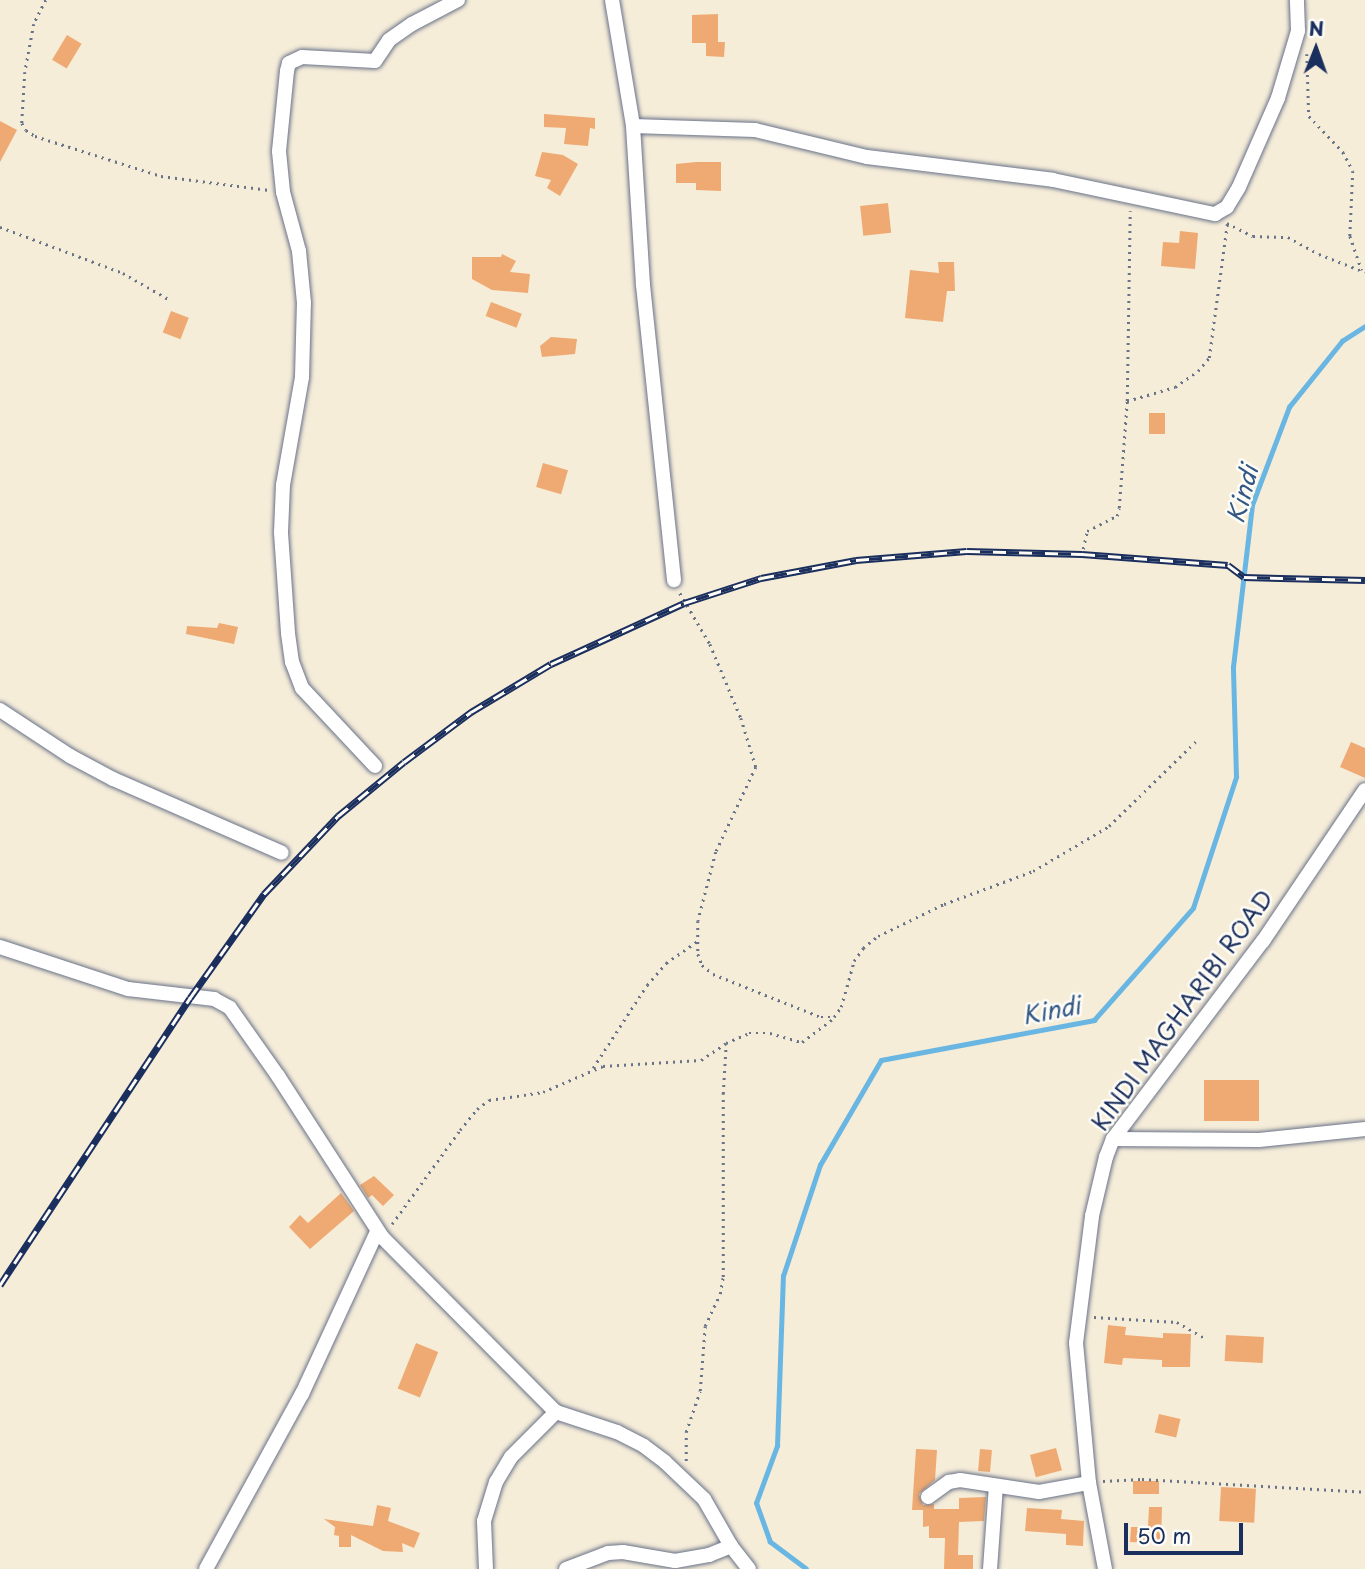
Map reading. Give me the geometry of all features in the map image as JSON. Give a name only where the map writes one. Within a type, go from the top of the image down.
[{"type":"street","points":[[375,766],[302,688],[290,653],[281,532],[283,485],[302,377],[304,303],[299,251],[283,192],[279,151],[289,63],[302,57],[378,61],[388,40],[458,0]]},
{"type":"street","points":[[612,0],[633,125],[643,285],[674,580]]},
{"type":"street","points":[[633,125],[755,130],[867,157],[1041,178],[1206,214],[1222,212],[1258,148],[1298,32],[1297,0]]},
{"type":"street","points":[[0,710],[70,756],[113,779],[282,853]]},
{"type":"street","name":"KINDI MAGHARIBI ROAD","points":[[1105,1569],[1089,1483],[1077,1355],[1092,1216],[1113,1139],[1263,941],[1365,790]]},
{"type":"street","points":[[0,947],[128,989],[222,1001],[278,1076],[379,1234],[556,1412],[617,1432],[645,1446],[687,1482],[704,1499],[731,1546],[749,1569]]},
{"type":"street","points":[[1113,1139],[1259,1140],[1365,1129]]},
{"type":"street","points":[[206,1569],[302,1394],[379,1234]]},
{"type":"street","points":[[486,1569],[484,1521],[495,1482],[511,1457],[556,1412]]},
{"type":"street","points":[[928,1497],[949,1482],[1039,1492],[1089,1483]]},
{"type":"street","points":[[990,1569],[996,1486]]},
{"type":"street","points":[[566,1569],[608,1553],[623,1552],[675,1561],[709,1555],[731,1546]]},
{"type":"path","points":[[46,0],[34,24],[25,72],[21,115],[26,130],[35,136],[161,176],[283,192]]},
{"type":"path","points":[[1298,32],[1307,56],[1310,116],[1343,152],[1353,171],[1350,236],[1364,271]]},
{"type":"path","points":[[1083,549],[1091,528],[1117,516],[1124,468],[1130,198]]},
{"type":"path","points":[[1126,401],[1175,387],[1198,371],[1209,358],[1227,207]]},
{"type":"path","points":[[1227,223],[1253,236],[1284,236],[1319,254],[1364,271]]},
{"type":"path","points":[[0,227],[123,273],[170,300]]},
{"type":"path","points":[[674,580],[710,644],[741,718],[757,767],[716,852],[704,891],[697,941],[702,965],[713,974],[821,1017],[834,1017]]},
{"type":"path","points":[[379,1234],[477,1109],[500,1097],[551,1089],[593,1068],[701,1060],[726,1043],[760,1032],[802,1042],[834,1017],[841,1007],[854,961],[863,948],[878,936],[944,904],[1033,871],[1109,826],[1196,741]]},
{"type":"path","points":[[593,1068],[647,985],[674,957],[697,941]]},
{"type":"path","points":[[687,1482],[686,1432],[700,1391],[705,1326],[720,1294],[723,1277],[723,1094],[726,1043]]},
{"type":"path","points":[[1080,1315],[1177,1322],[1207,1339]]},
{"type":"path","points":[[1089,1483],[1142,1479],[1365,1492]]},
{"type":"building","points":[[718,14],[718,42],[725,42],[724,57],[706,56],[706,43],[692,43],[692,15]]},
{"type":"building","points":[[67,35],[82,44],[67,69],[52,60]]},
{"type":"building","points":[[544,114],[595,118],[595,129],[590,128],[588,146],[564,144],[566,128],[544,127]]},
{"type":"building","points":[[0,121],[17,130],[0,162]]},
{"type":"building","points":[[542,152],[563,155],[578,164],[560,196],[547,188],[551,180],[535,176]]},
{"type":"building","points":[[721,162],[721,191],[696,190],[696,183],[676,183],[676,164]]},
{"type":"building","points":[[888,203],[891,233],[863,236],[860,206]]},
{"type":"building","points":[[1180,231],[1198,233],[1195,269],[1161,266],[1163,242],[1179,243]]},
{"type":"building","points":[[502,254],[516,261],[510,272],[530,274],[528,293],[492,290],[472,279],[472,257],[501,257]]},
{"type":"building","points":[[938,262],[954,262],[955,291],[947,291],[943,322],[905,318],[910,270],[939,273]]},
{"type":"building","points":[[491,302],[522,314],[516,328],[486,316]]},
{"type":"building","points":[[171,311],[189,318],[180,339],[163,332]]},
{"type":"building","points":[[551,337],[577,339],[575,354],[542,357],[540,346]]},
{"type":"building","points":[[1149,413],[1165,413],[1165,434],[1149,434]]},
{"type":"building","points":[[543,463],[568,470],[561,494],[536,487]]},
{"type":"building","points":[[219,623],[238,627],[234,644],[186,634],[187,626],[217,628]]},
{"type":"building","points":[[1351,742],[1365,748],[1365,778],[1340,767]]},
{"type":"building","points":[[1204,1080],[1259,1080],[1259,1121],[1204,1121]]},
{"type":"building","points":[[374,1176],[394,1195],[383,1206],[372,1195],[368,1198],[360,1185]]},
{"type":"building","points":[[341,1193],[354,1211],[310,1249],[289,1227],[300,1215],[308,1223]]},
{"type":"building","points":[[1108,1325],[1126,1327],[1125,1335],[1163,1338],[1163,1333],[1191,1334],[1190,1367],[1162,1367],[1162,1360],[1123,1358],[1122,1365],[1104,1363]]},
{"type":"building","points":[[1226,1335],[1264,1337],[1263,1363],[1225,1361]]},
{"type":"building","points":[[416,1343],[438,1352],[420,1397],[398,1388]]},
{"type":"building","points":[[1159,1414],[1180,1419],[1176,1437],[1155,1433]]},
{"type":"building","points":[[1056,1448],[1062,1470],[1036,1477],[1030,1455]]},
{"type":"building","points":[[916,1449],[937,1450],[935,1480],[919,1494],[923,1505],[934,1504],[934,1509],[959,1509],[959,1498],[986,1497],[984,1521],[959,1522],[958,1555],[973,1555],[973,1569],[944,1569],[945,1538],[929,1538],[929,1526],[923,1527],[923,1510],[912,1510]]},
{"type":"building","points":[[980,1449],[992,1450],[990,1472],[978,1471]]},
{"type":"building","points":[[1133,1481],[1159,1481],[1159,1494],[1133,1494]]},
{"type":"building","points":[[1221,1487],[1256,1489],[1254,1523],[1219,1521]]},
{"type":"building","points":[[377,1505],[391,1508],[388,1521],[420,1533],[414,1548],[402,1543],[403,1552],[383,1551],[351,1535],[351,1547],[339,1547],[339,1536],[334,1535],[335,1527],[324,1519],[373,1526]]},
{"type":"building","points":[[1149,1507],[1162,1507],[1161,1543],[1130,1542],[1131,1527],[1148,1527]]},
{"type":"building","points":[[1027,1508],[1062,1510],[1061,1519],[1084,1521],[1083,1546],[1066,1545],[1066,1534],[1025,1531]]},
{"type":"waterway","name":"Kindi","points":[[806,1569],[770,1542],[756,1503],[777,1446],[783,1276],[820,1165],[881,1060],[1094,1020],[1193,908],[1236,777],[1233,667],[1252,505],[1289,407],[1342,341],[1365,326]]},
{"type":"railway","points":[[0,1285],[190,998],[264,894],[338,816],[404,762],[471,712],[551,664],[684,603],[761,578],[856,560],[967,551],[1082,554],[1228,565],[1244,577],[1365,580]]}]
